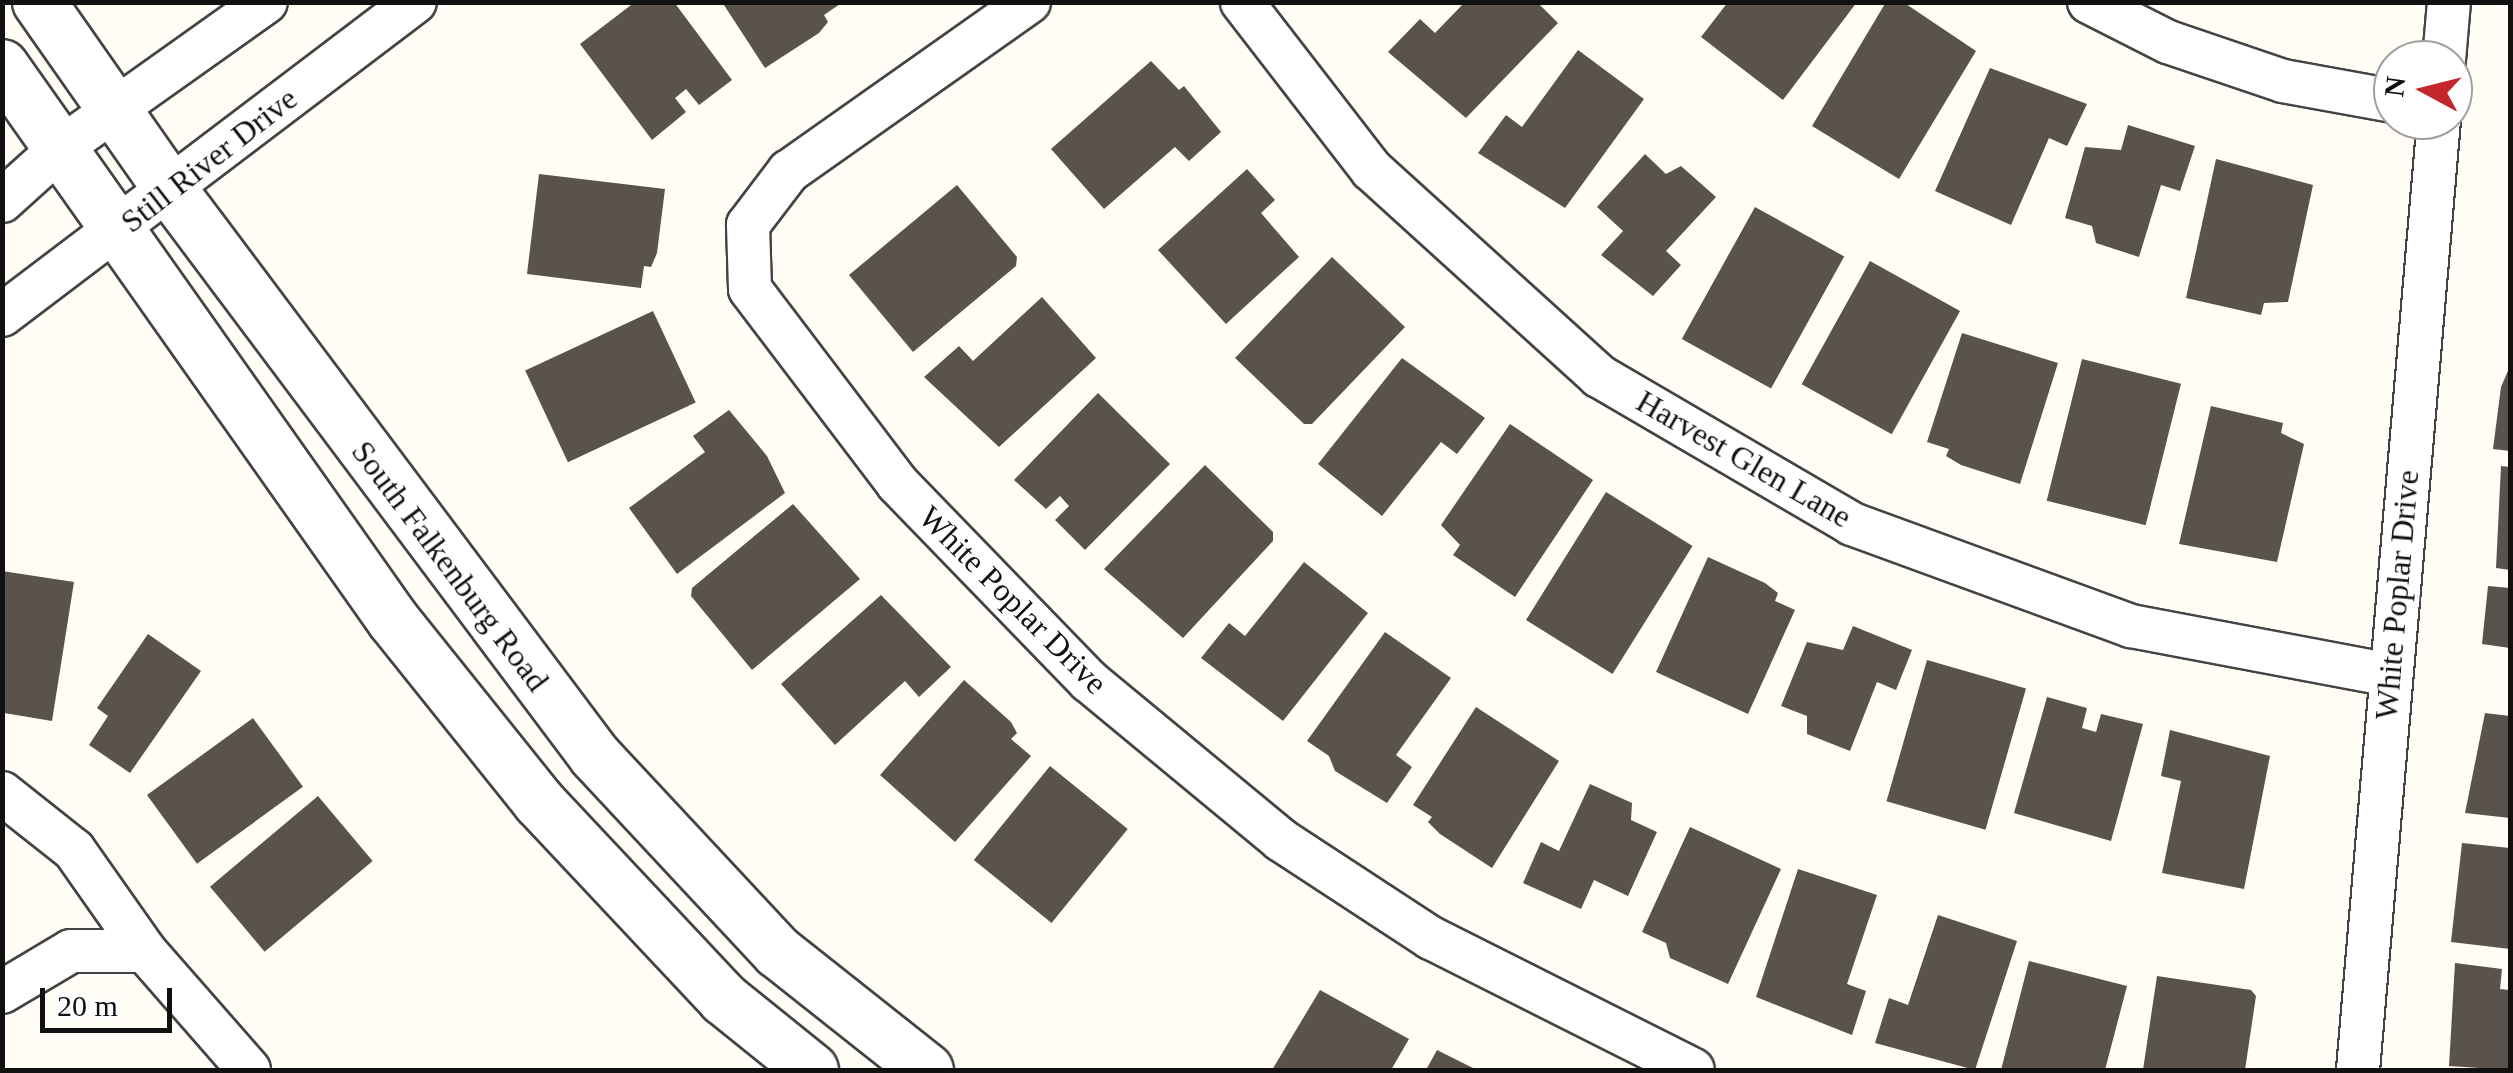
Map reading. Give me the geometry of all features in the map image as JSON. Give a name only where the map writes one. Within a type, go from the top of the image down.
[{"type":"street","name":"South Falkenburg Road","points":[[39,2],[172,192],[595,756],[778,952],[927,1070]]},
{"type":"street","points":[[2,201],[62,147],[266,2]]},
{"type":"street","name":"Still River Drive","points":[[2,316],[172,192],[415,2]]},
{"type":"street","name":"White Poplar Drive","points":[[1029,2],[789,170],[748,225],[750,289],[898,484],[1089,681],[1282,840],[1431,938],[1693,1070]]},
{"type":"street","name":"Harvest Glen Lane","points":[[1242,2],[1372,170],[1600,376],[1852,524],[2131,626],[2390,675]]},
{"type":"street","points":[[2089,2],[2168,42],[2283,82],[2373,98]]},
{"type":"street","points":[[2446,40],[2449,2]]},
{"type":"street","points":[[2,66],[394,621],[539,802],[724,999],[812,1070]]},
{"type":"street","name":"White Poplar Drive","points":[[2358,1070],[2437,140]]},
{"type":"street","points":[[2,793],[74,850],[145,952],[250,1070]]},
{"type":"street","points":[[2,992],[70,952],[145,952]]},
{"type":"building","points":[[635,2],[674,2],[732,80],[699,105],[686,89],[675,98],[686,112],[652,140],[580,44]]},
{"type":"building","points":[[722,2],[843,2],[824,15],[828,22],[819,33],[765,68]]},
{"type":"building","points":[[1465,2],[1537,2],[1558,23],[1466,118],[1388,52],[1420,19],[1435,33]]},
{"type":"building","points":[[1728,2],[1857,2],[1783,100],[1701,37]]},
{"type":"building","points":[[1886,2],[1903,2],[1976,51],[1899,179],[1812,126]]},
{"type":"building","points":[[1578,50],[1644,99],[1565,208],[1478,153],[1506,115],[1522,127]]},
{"type":"building","points":[[1151,61],[1179,90],[1184,86],[1221,132],[1189,161],[1175,147],[1104,209],[1051,149]]},
{"type":"building","points":[[1990,68],[2087,104],[2067,146],[2049,138],[2011,225],[1935,191]]},
{"type":"building","points":[[2128,125],[2195,146],[2180,191],[2161,185],[2139,257],[2096,243],[2092,226],[2065,218],[2085,147],[2121,150]]},
{"type":"building","points":[[1645,154],[1666,174],[1681,166],[1716,197],[1666,251],[1681,265],[1653,296],[1601,255],[1623,231],[1597,207]]},
{"type":"building","points":[[2216,159],[2313,185],[2288,302],[2264,303],[2261,315],[2186,298]]},
{"type":"building","points":[[1247,169],[1275,200],[1261,213],[1299,257],[1226,324],[1158,250]]},
{"type":"building","points":[[539,174],[665,189],[657,253],[651,267],[644,266],[641,288],[527,274]]},
{"type":"building","points":[[957,185],[1017,257],[1016,266],[913,352],[849,275]]},
{"type":"building","points":[[1755,207],[1844,256],[1771,389],[1682,339]]},
{"type":"building","points":[[1332,257],[1405,327],[1312,424],[1304,424],[1235,358]]},
{"type":"building","points":[[1870,261],[1960,311],[1892,434],[1802,384]]},
{"type":"building","points":[[1042,297],[1096,358],[999,447],[924,377],[959,346],[973,361]]},
{"type":"building","points":[[653,311],[696,403],[568,462],[525,371]]},
{"type":"building","points":[[1962,333],[2058,363],[2020,484],[1961,465],[1946,456],[1949,449],[1927,442]]},
{"type":"building","points":[[1402,358],[1485,418],[1457,454],[1441,442],[1382,516],[1318,464]]},
{"type":"building","points":[[2082,359],[2181,384],[2146,525],[2047,501]]},
{"type":"building","points":[[2510,366],[2510,451],[2493,449],[2501,387]]},
{"type":"building","points":[[1098,393],[1170,464],[1085,550],[1055,520],[1069,506],[1060,496],[1046,509],[1014,480]]},
{"type":"building","points":[[2211,406],[2283,423],[2281,433],[2304,444],[2277,562],[2179,544]]},
{"type":"building","points":[[729,410],[767,456],[785,493],[677,574],[629,508],[705,452],[693,436]]},
{"type":"building","points":[[1510,424],[1593,480],[1515,597],[1453,555],[1460,545],[1441,525]]},
{"type":"building","points":[[1205,465],[1273,532],[1273,541],[1183,638],[1104,569]]},
{"type":"building","points":[[2501,466],[2510,467],[2510,570],[2496,568]]},
{"type":"building","points":[[1606,492],[1693,546],[1612,674],[1526,620]]},
{"type":"building","points":[[793,504],[860,579],[752,670],[691,596],[692,588]]},
{"type":"building","points":[[1708,557],[1765,583],[1778,593],[1775,601],[1795,610],[1748,714],[1656,672]]},
{"type":"building","points":[[1304,562],[1368,613],[1283,721],[1201,658],[1229,623],[1245,636]]},
{"type":"building","points":[[2,571],[74,582],[52,721],[4,713]]},
{"type":"building","points":[[2488,586],[2510,588],[2510,648],[2482,644]]},
{"type":"building","points":[[881,595],[951,667],[919,697],[905,681],[835,745],[781,684]]},
{"type":"building","points":[[1853,626],[1912,650],[1896,690],[1877,682],[1850,751],[1807,734],[1807,716],[1781,706],[1807,642],[1843,650]]},
{"type":"building","points":[[1385,632],[1451,678],[1396,755],[1412,767],[1387,803],[1335,771],[1329,756],[1307,741]]},
{"type":"building","points":[[148,634],[201,671],[130,773],[89,745],[108,716],[97,708]]},
{"type":"building","points":[[1927,660],[2026,688],[1985,830],[1886,801]]},
{"type":"building","points":[[964,680],[1011,722],[1017,733],[1011,739],[1031,756],[955,842],[880,775]]},
{"type":"building","points":[[2047,697],[2087,708],[2082,728],[2096,732],[2101,714],[2143,724],[2111,841],[2014,813]]},
{"type":"building","points":[[1476,707],[1559,761],[1492,868],[1440,834],[1428,822],[1432,817],[1413,805]]},
{"type":"building","points":[[2485,713],[2510,716],[2510,818],[2465,813]]},
{"type":"building","points":[[253,718],[303,787],[197,864],[147,795]]},
{"type":"building","points":[[2170,730],[2270,756],[2244,889],[2162,873],[2181,781],[2161,776]]},
{"type":"building","points":[[1050,766],[1128,829],[1052,923],[974,860]]},
{"type":"building","points":[[1590,784],[1632,803],[1631,820],[1657,832],[1628,896],[1594,880],[1581,909],[1523,883],[1541,842],[1559,851]]},
{"type":"building","points":[[318,796],[373,861],[265,952],[210,887]]},
{"type":"building","points":[[1690,827],[1781,869],[1728,984],[1670,958],[1666,943],[1642,932]]},
{"type":"building","points":[[2462,843],[2510,848],[2510,949],[2451,942]]},
{"type":"building","points":[[1798,869],[1877,895],[1847,984],[1866,991],[1852,1035],[1756,997]]},
{"type":"building","points":[[1938,915],[2017,941],[1975,1070],[1875,1043],[1889,998],[1908,1005]]},
{"type":"building","points":[[2029,961],[2127,986],[2105,1070],[2001,1070]]},
{"type":"building","points":[[2455,963],[2502,969],[2500,989],[2510,990],[2510,1070],[2449,1066]]},
{"type":"building","points":[[2157,976],[2251,990],[2256,996],[2245,1070],[2143,1070]]},
{"type":"building","points":[[1320,990],[1409,1039],[1391,1070],[1272,1070]]},
{"type":"building","points":[[1437,1050],[1477,1070],[1426,1070]]}]
